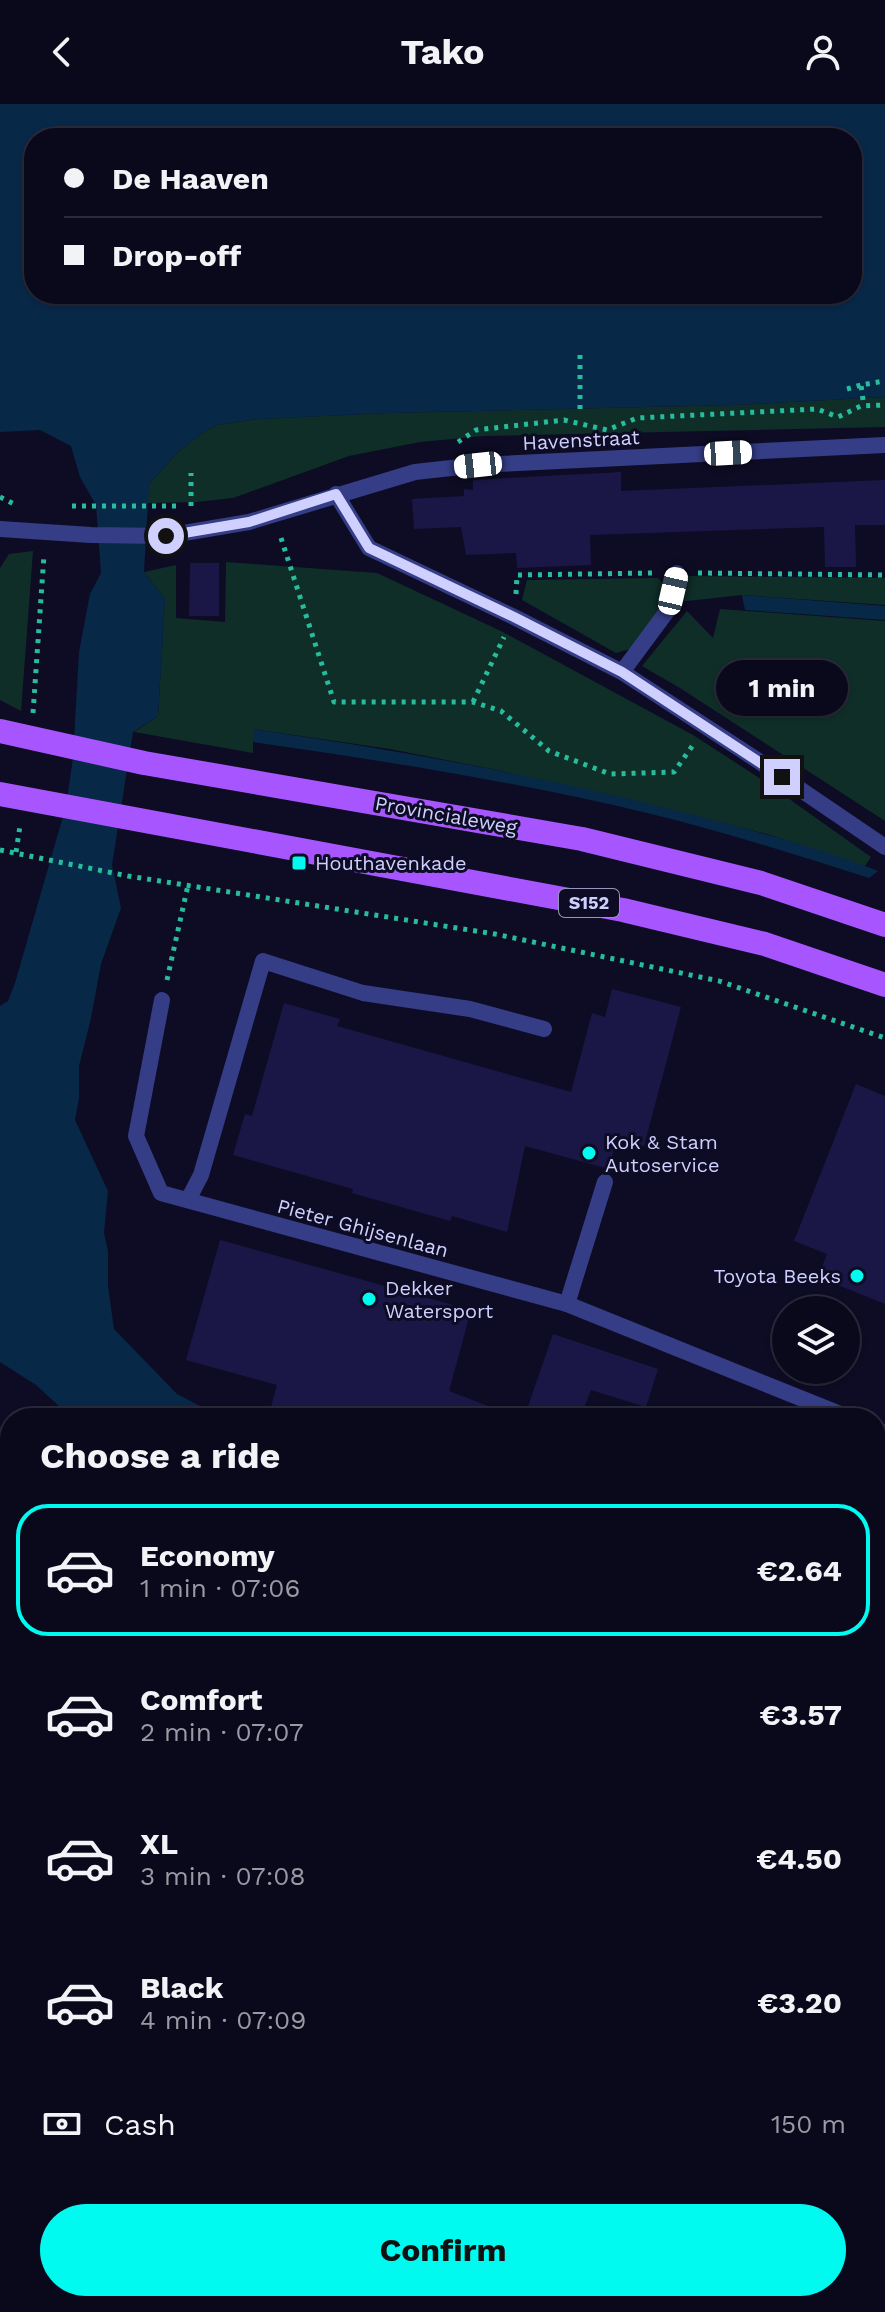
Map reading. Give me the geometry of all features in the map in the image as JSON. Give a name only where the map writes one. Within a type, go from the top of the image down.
[{"type":"main road","name":"Provincialeweg","points":[[0,731],[144,763],[582,839],[761,883],[885,925]]},
{"type":"main road","name":"S152","points":[[22,798],[623,910],[765,944],[885,985]]},
{"type":"street","name":"Havenstraat","points":[[0,529],[166,536],[249,522],[415,472],[478,465],[885,445]]},
{"type":"street","points":[[336,494],[369,548],[622,672],[885,847]]},
{"type":"street","points":[[622,672],[668,610],[677,573]]},
{"type":"street","points":[[188,1200],[201,1175],[263,961],[363,993],[470,1009],[544,1029]]},
{"type":"street","name":"Pieter Ghijsenlaan","points":[[162,1000],[136,1136],[161,1193],[567,1304],[825,1408]]},
{"type":"street","points":[[567,1304],[605,1182]]},
{"type":"path","points":[[580,355],[580,413]]},
{"type":"path","points":[[847,389],[884,381]]},
{"type":"path","points":[[861,385],[863,400]]},
{"type":"path","points":[[59,506],[191,506],[191,473]]},
{"type":"path","points":[[273,514],[334,702],[473,702],[501,711],[549,751],[610,774],[674,772],[706,726]]},
{"type":"path","points":[[39,740],[45,532]]},
{"type":"path","points":[[473,702],[514,617],[517,575],[885,575]]},
{"type":"path","points":[[16,852],[22,798]]},
{"type":"path","points":[[0,850],[128,876],[495,934],[719,981],[885,1038]]},
{"type":"path","points":[[162,1000],[188,885]]},
{"type":"green space","points":[[885,397],[885,427],[484,436],[420,442],[349,456],[233,498],[147,503],[149,484],[178,452],[202,433],[217,425],[258,419],[734,405]]},
{"type":"green space","points":[[33,551],[21,711],[0,700],[0,568],[9,554]]},
{"type":"green space","points":[[226,562],[377,573],[503,632],[693,735],[871,857],[865,866],[767,834],[502,771],[390,749],[253,729],[253,753],[134,732],[158,716],[165,599],[144,572],[176,565],[176,618],[225,622]]},
{"type":"green space","points":[[685,576],[885,578],[885,605],[742,595],[678,602]]},
{"type":"green space","points":[[658,578],[669,591],[659,616],[633,648],[616,653],[522,600],[527,580]]},
{"type":"green space","points":[[720,609],[885,621],[885,821],[642,666],[687,611],[713,638]]},
{"type":"water","points":[[0,104],[885,104],[885,397],[734,405],[258,419],[217,425],[202,433],[178,452],[149,484],[144,572],[165,599],[158,716],[133,732],[112,865],[121,908],[101,964],[79,1066],[75,1120],[108,1191],[104,1233],[114,1329],[177,1394],[204,1408],[61,1408],[36,1385],[0,1362],[0,1006],[8,1001],[15,983],[66,806],[73,758],[79,652],[90,594],[101,573],[96,505],[80,477],[71,446],[40,430],[0,432]]},
{"type":"water","points":[[742,595],[885,606],[885,620],[745,610]]},
{"type":"water","points":[[253,729],[422,756],[591,790],[769,835],[878,871],[869,878],[703,828],[550,792],[253,742]]},
{"type":"building","points":[[621,472],[621,491],[885,480],[885,525],[855,525],[856,567],[825,567],[824,527],[590,535],[591,565],[517,568],[516,553],[466,555],[461,527],[414,529],[412,499],[464,496],[464,489],[473,490],[473,480]]},
{"type":"building","points":[[190,563],[219,563],[219,616],[189,616]]},
{"type":"building","points":[[612,989],[681,1007],[644,1146],[616,1139],[609,1169],[525,1146],[507,1232],[452,1216],[450,1221],[233,1155],[245,1114],[252,1116],[284,1003],[340,1019],[337,1026],[571,1092],[592,1013],[605,1017]]},
{"type":"building","points":[[856,1084],[885,1096],[885,1304],[818,1277],[827,1254],[794,1241]]},
{"type":"building","points":[[220,1240],[471,1310],[449,1391],[493,1408],[271,1408],[277,1385],[186,1360]]},
{"type":"building","points":[[553,1334],[658,1369],[646,1407],[591,1390],[584,1408],[527,1408]]},
{"type":"place","name":"Houthavenkade","points":[[299,863]]},
{"type":"place","name":"Kok & Stam Autoservice","points":[[589,1153]]},
{"type":"place","name":"Toyota Beeks","points":[[857,1276]]},
{"type":"place","name":"Dekker Watersport","points":[[369,1299]]},
{"type":"route","points":[[166,536],[249,522],[336,494],[369,548],[622,672],[782,777]]}]
